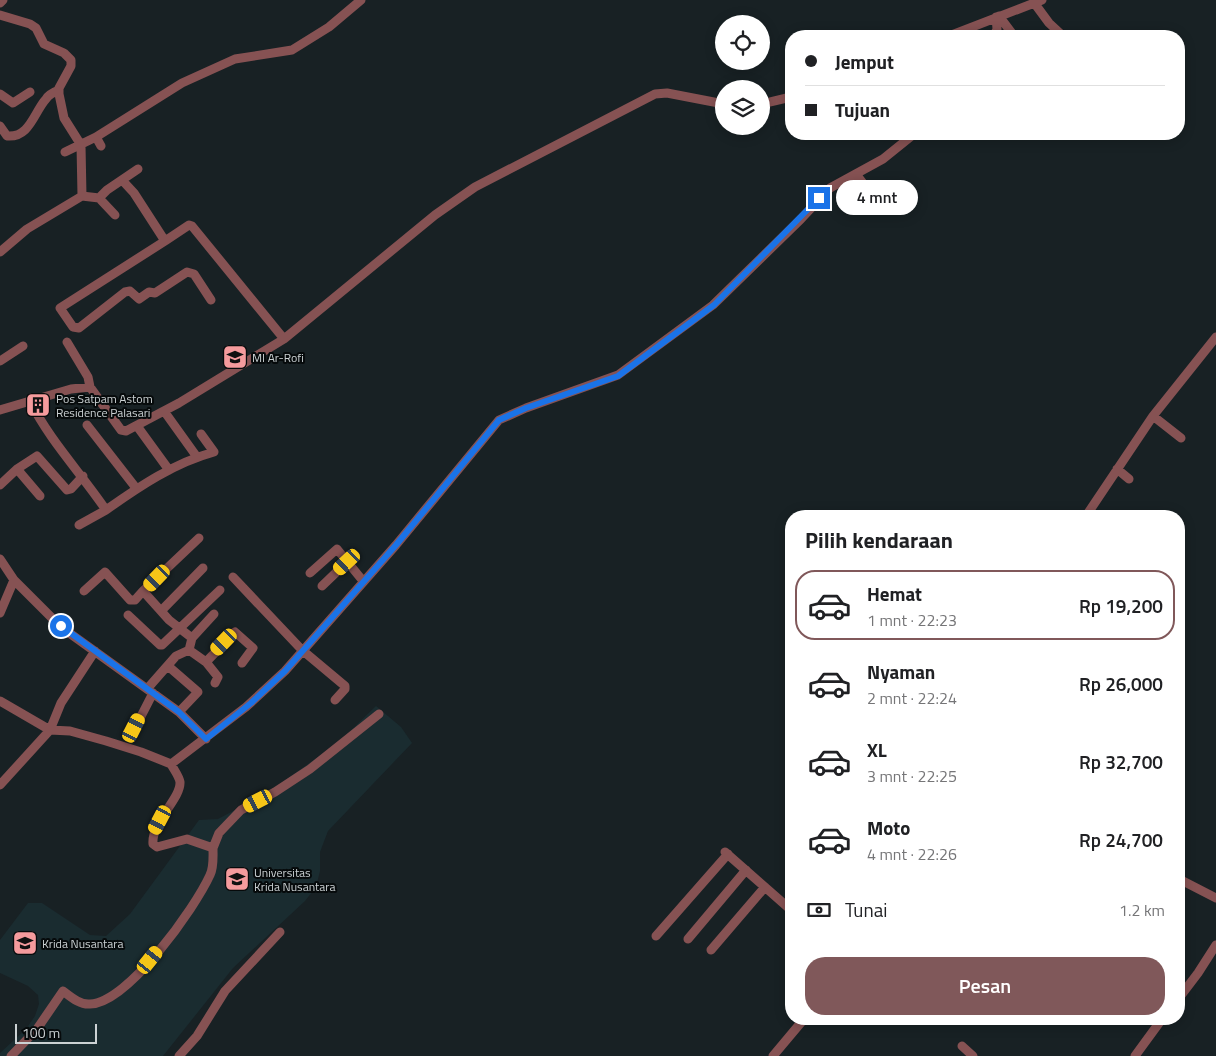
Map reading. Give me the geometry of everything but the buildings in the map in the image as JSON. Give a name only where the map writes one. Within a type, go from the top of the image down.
[{"type":"street","points":[[0,3],[4,0]]},
{"type":"street","points":[[65,152],[96,137],[182,83],[235,59],[292,50],[329,27],[362,0]]},
{"type":"street","points":[[963,30],[1034,2],[1048,23],[1057,30]]},
{"type":"street","points":[[0,15],[30,24],[36,28],[49,48],[68,56],[71,66],[59,92],[60,105],[64,118],[81,145],[82,196]]},
{"type":"street","points":[[997,16],[997,30]]},
{"type":"street","points":[[997,16],[1009,30]]},
{"type":"street","points":[[0,107],[17,101],[30,92]]},
{"type":"street","points":[[0,126],[6,136],[12,136],[23,130],[30,125],[44,100],[59,92]]},
{"type":"street","points":[[67,342],[88,377],[90,387],[121,430],[126,431],[138,426],[284,340],[435,215],[488,179],[655,94],[667,93],[715,102]]},
{"type":"street","points":[[0,94],[10,103]]},
{"type":"street","points":[[770,102],[785,98]]},
{"type":"street","points":[[96,137],[101,146]]},
{"type":"street","points":[[171,764],[206,739],[264,692],[363,581],[499,420],[526,408],[618,376],[714,305],[830,188],[840,180],[884,159],[907,140]]},
{"type":"street","points":[[99,198],[107,190],[138,169]]},
{"type":"street","points":[[856,174],[871,194],[872,201],[885,209]]},
{"type":"street","points":[[122,180],[134,193],[165,242]]},
{"type":"street","points":[[0,252],[27,229],[82,196],[99,198],[115,215]]},
{"type":"street","points":[[211,300],[194,274],[187,272],[155,293],[149,292],[139,299],[130,291],[125,292],[79,328],[73,327],[60,309],[189,225],[192,226],[284,340]]},
{"type":"street","points":[[1090,510],[1153,416],[1216,336]]},
{"type":"street","points":[[0,361],[23,346]]},
{"type":"street","points":[[0,410],[71,389],[90,387]]},
{"type":"street","points":[[30,401],[54,442],[83,476],[106,510]]},
{"type":"street","points":[[164,411],[197,457]]},
{"type":"street","points":[[1153,416],[1181,438]]},
{"type":"street","points":[[87,426],[136,488]]},
{"type":"street","points":[[138,426],[169,470]]},
{"type":"street","points":[[79,526],[106,510],[136,488],[197,457],[214,452],[201,434]]},
{"type":"street","points":[[0,485],[17,469],[36,456],[67,490],[71,489],[83,476]]},
{"type":"street","points":[[17,469],[40,496]]},
{"type":"street","points":[[1118,469],[1129,479]]},
{"type":"street","points":[[84,591],[105,572],[130,600],[135,600],[199,538]]},
{"type":"street","points":[[310,573],[337,549],[363,581]]},
{"type":"street","points":[[1,561],[14,580],[61,626],[179,712],[206,739]]},
{"type":"street","points":[[322,586],[347,562]]},
{"type":"street","points":[[160,611],[203,568]]},
{"type":"street","points":[[233,577],[302,650],[345,686],[345,689],[335,700]]},
{"type":"street","points":[[0,613],[14,580]]},
{"type":"street","points":[[128,615],[160,645],[181,630],[220,590]]},
{"type":"street","points":[[143,591],[160,611],[192,638]]},
{"type":"street","points":[[189,650],[192,638],[214,614]]},
{"type":"street","points":[[206,662],[235,632],[253,648],[242,663]]},
{"type":"street","points":[[189,650],[206,662],[218,676],[215,683]]},
{"type":"street","points":[[134,728],[150,691],[179,653],[189,650]]},
{"type":"street","points":[[0,785],[50,730],[61,703],[95,651]]},
{"type":"street","points":[[168,666],[198,692],[179,712]]},
{"type":"street","points":[[0,701],[50,730],[70,731],[106,741],[171,764],[178,777],[180,786],[156,829],[152,844],[162,847],[187,839],[213,848]]},
{"type":"street","points":[[11,1056],[37,1029],[63,991],[79,1002],[91,1004],[103,1001],[117,993],[140,972],[195,902],[211,873],[213,848],[219,833],[241,810],[275,792],[310,769],[379,714]]},
{"type":"street","points":[[656,936],[726,853],[785,905]]},
{"type":"street","points":[[688,939],[746,870]]},
{"type":"street","points":[[1185,882],[1216,898]]},
{"type":"street","points":[[711,950],[765,887]]},
{"type":"street","points":[[179,1056],[197,1036],[225,991],[280,932]]},
{"type":"street","points":[[1185,990],[1216,945]]},
{"type":"street","points":[[773,1056],[799,1025]]},
{"type":"street","points":[[1134,1056],[1157,1025]]},
{"type":"street","points":[[962,1046],[973,1056]]},
{"type":"shaded area","name":"Universitas Krida Nusantara","points":[[376,706],[401,727],[412,743],[328,831],[320,852],[320,871],[316,887],[305,901],[233,968],[163,1056],[0,1056],[0,1053],[26,1029],[35,1016],[39,1004],[38,995],[28,986],[0,973],[0,940],[28,903],[42,903],[90,935],[106,936],[130,914],[199,820],[218,819],[267,793],[339,742]]},
{"type":"place","name":"MI Ar-Rofi","points":[[235,357]]},
{"type":"place","name":"Pos Satpam Astom Residence Palasari","points":[[38,405]]},
{"type":"place","name":"Universitas Krida Nusantara","points":[[237,879]]},
{"type":"place","name":"Krida Nusantara","points":[[25,943]]},
{"type":"route","points":[[61,626],[76,639],[131,676],[179,712],[206,739],[251,703],[285,671],[396,545],[499,420],[526,408],[618,376],[714,305],[801,219],[819,198]]}]
